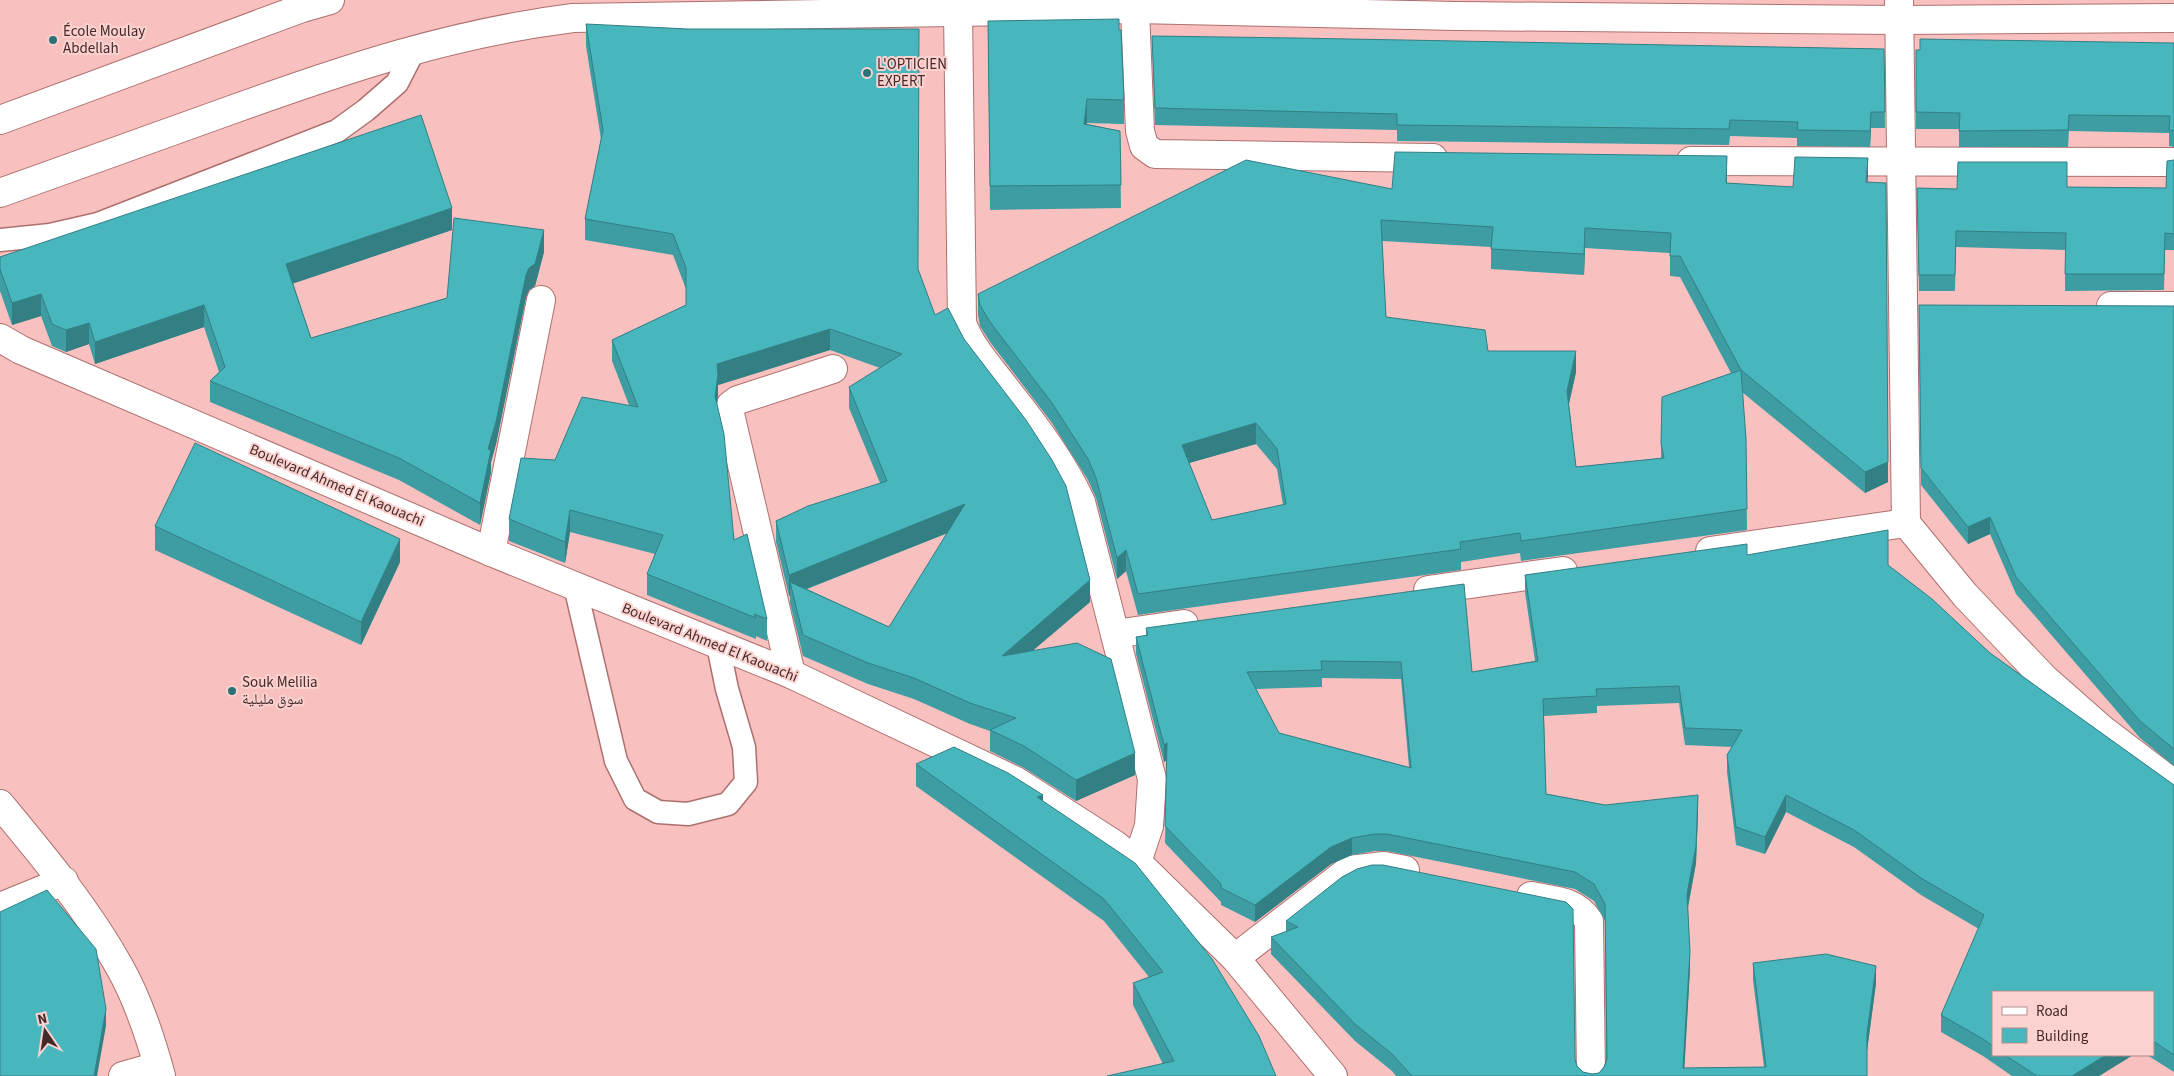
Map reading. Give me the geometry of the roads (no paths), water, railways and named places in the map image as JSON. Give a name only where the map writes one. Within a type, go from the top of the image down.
[{"type":"street","points":[[0,120],[302,8],[330,0]]},
{"type":"street","points":[[1136,9],[1140,131],[1144,146],[1155,154],[1457,158]]},
{"type":"street","points":[[0,193],[323,77],[415,48],[514,25],[573,18],[958,10],[1136,9],[1446,16],[1899,10],[2174,18]]},
{"type":"street","points":[[958,10],[962,323],[969,342],[1038,430],[1072,481],[1086,520],[1152,779],[1149,826],[1137,862]]},
{"type":"street","points":[[1899,10],[1906,523],[1965,596],[2044,678],[2103,730],[2174,784]]},
{"type":"street","points":[[1665,160],[1902,163],[2174,162]]},
{"type":"street","points":[[491,552],[541,300]]},
{"type":"street","points":[[2087,306],[2174,306]]},
{"type":"street","points":[[1903,308],[1932,307]]},
{"type":"street","name":"Boulevard Ahmed El Kaouachi","points":[[0,338],[21,350],[491,552],[791,674],[1016,781],[1114,844],[1137,862],[1235,958],[1333,1076]]},
{"type":"street","points":[[791,674],[730,414],[731,405],[833,369]]},
{"type":"street","points":[[1689,554],[1906,523]]},
{"type":"street","points":[[1402,594],[1590,568]]},
{"type":"street","points":[[1115,634],[1204,621]]},
{"type":"street","points":[[0,804],[64,882],[120,967],[133,995],[159,1071],[124,1076]]},
{"type":"street","points":[[1235,958],[1349,870],[1384,866],[1431,875]]},
{"type":"street","points":[[0,907],[64,882]]},
{"type":"street","points":[[1506,891],[1572,904],[1582,910],[1589,921],[1591,1076]]},
{"type":"lane","points":[[0,240],[50,235],[98,224],[337,131],[397,84],[415,48]]},
{"type":"lane","points":[[576,586],[616,761],[635,799],[658,812],[688,814],[728,804],[746,782],[744,748],[727,689],[718,645]]},
{"type":"place","name":"École Moulay Abdellah","points":[[53,40]]},
{"type":"place","name":"L'OPTICIEN EXPERT","points":[[867,73]]},
{"type":"place","name":"Souk Melilia سوق مليلية","points":[[232,691]]}]
